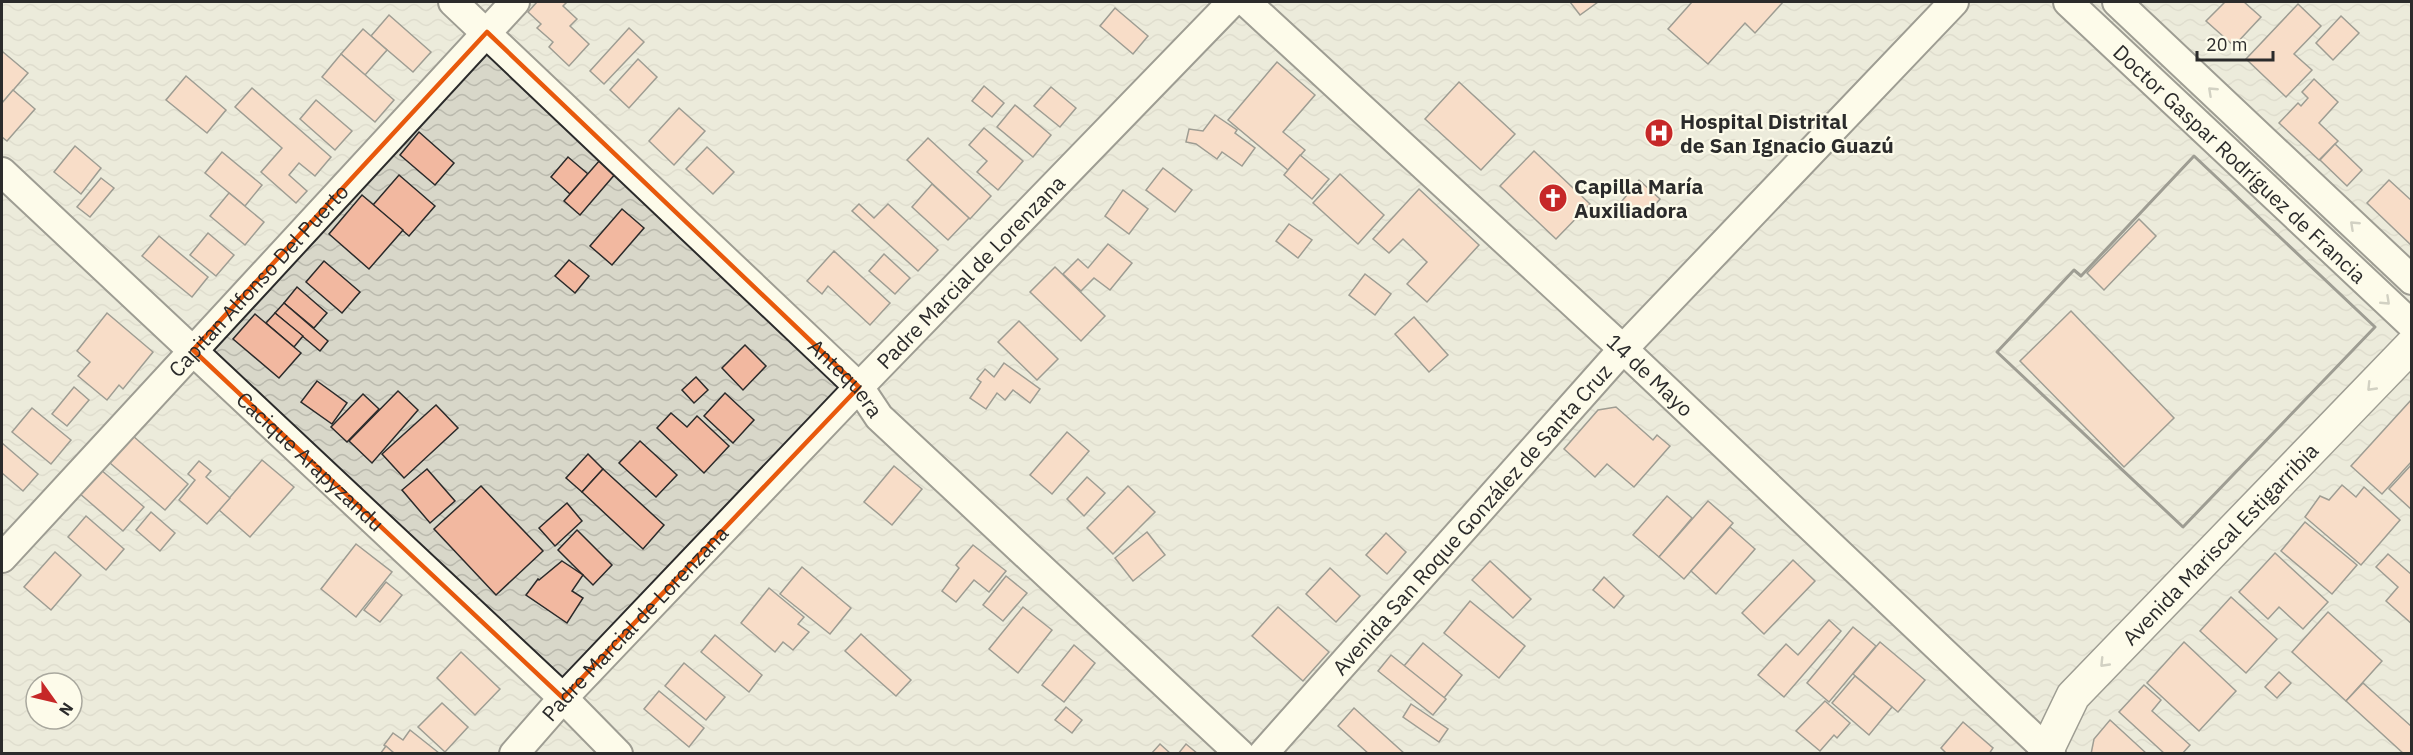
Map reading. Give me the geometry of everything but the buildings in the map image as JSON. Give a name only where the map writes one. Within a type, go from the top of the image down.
[{"type":"highway","name":"Avenida Mariscal Estigarribia","points":[[2046,752],[2073,696],[2412,345]]},
{"type":"street","name":"Antequera","points":[[453,2],[859,387],[879,417],[1240,753]]},
{"type":"street","name":"Capitan Alfonso Del Puerto","points":[[2,558],[515,2]]},
{"type":"street","name":"Padre Marcial de Lorenzana","points":[[514,753],[563,698],[859,387],[1232,2]]},
{"type":"street","name":"14 de Mayo","points":[[1246,2],[1623,349],[2046,752]]},
{"type":"street","name":"Avenida San Roque González de Santa Cruz","points":[[1263,753],[1623,349],[1954,2]]},
{"type":"street","name":"Doctor Gaspar Rodríguez de Francia","points":[[2068,2],[2412,325]]},
{"type":"street","name":"Doctor Gaspar Rodríguez de Francia","points":[[2117,2],[2412,280]]},
{"type":"street","name":"Cacique Arapyzandu","points":[[2,172],[563,698],[618,753]]},
{"type":"highlighted area","points":[[487,32],[859,387],[563,698],[193,350]]},
{"type":"water","points":[[2,2],[2411,2],[2411,753],[2,753]]},
{"type":"wall","points":[[2194,156],[2375,327],[2183,527],[1997,352],[2074,270],[2081,276],[2194,156]]},
{"type":"place","name":"Hospital Distrital de San Ignacio Guazú","points":[[1659,133]]},
{"type":"place","name":"Capilla María Auxiliadora","points":[[1553,198]]}]
